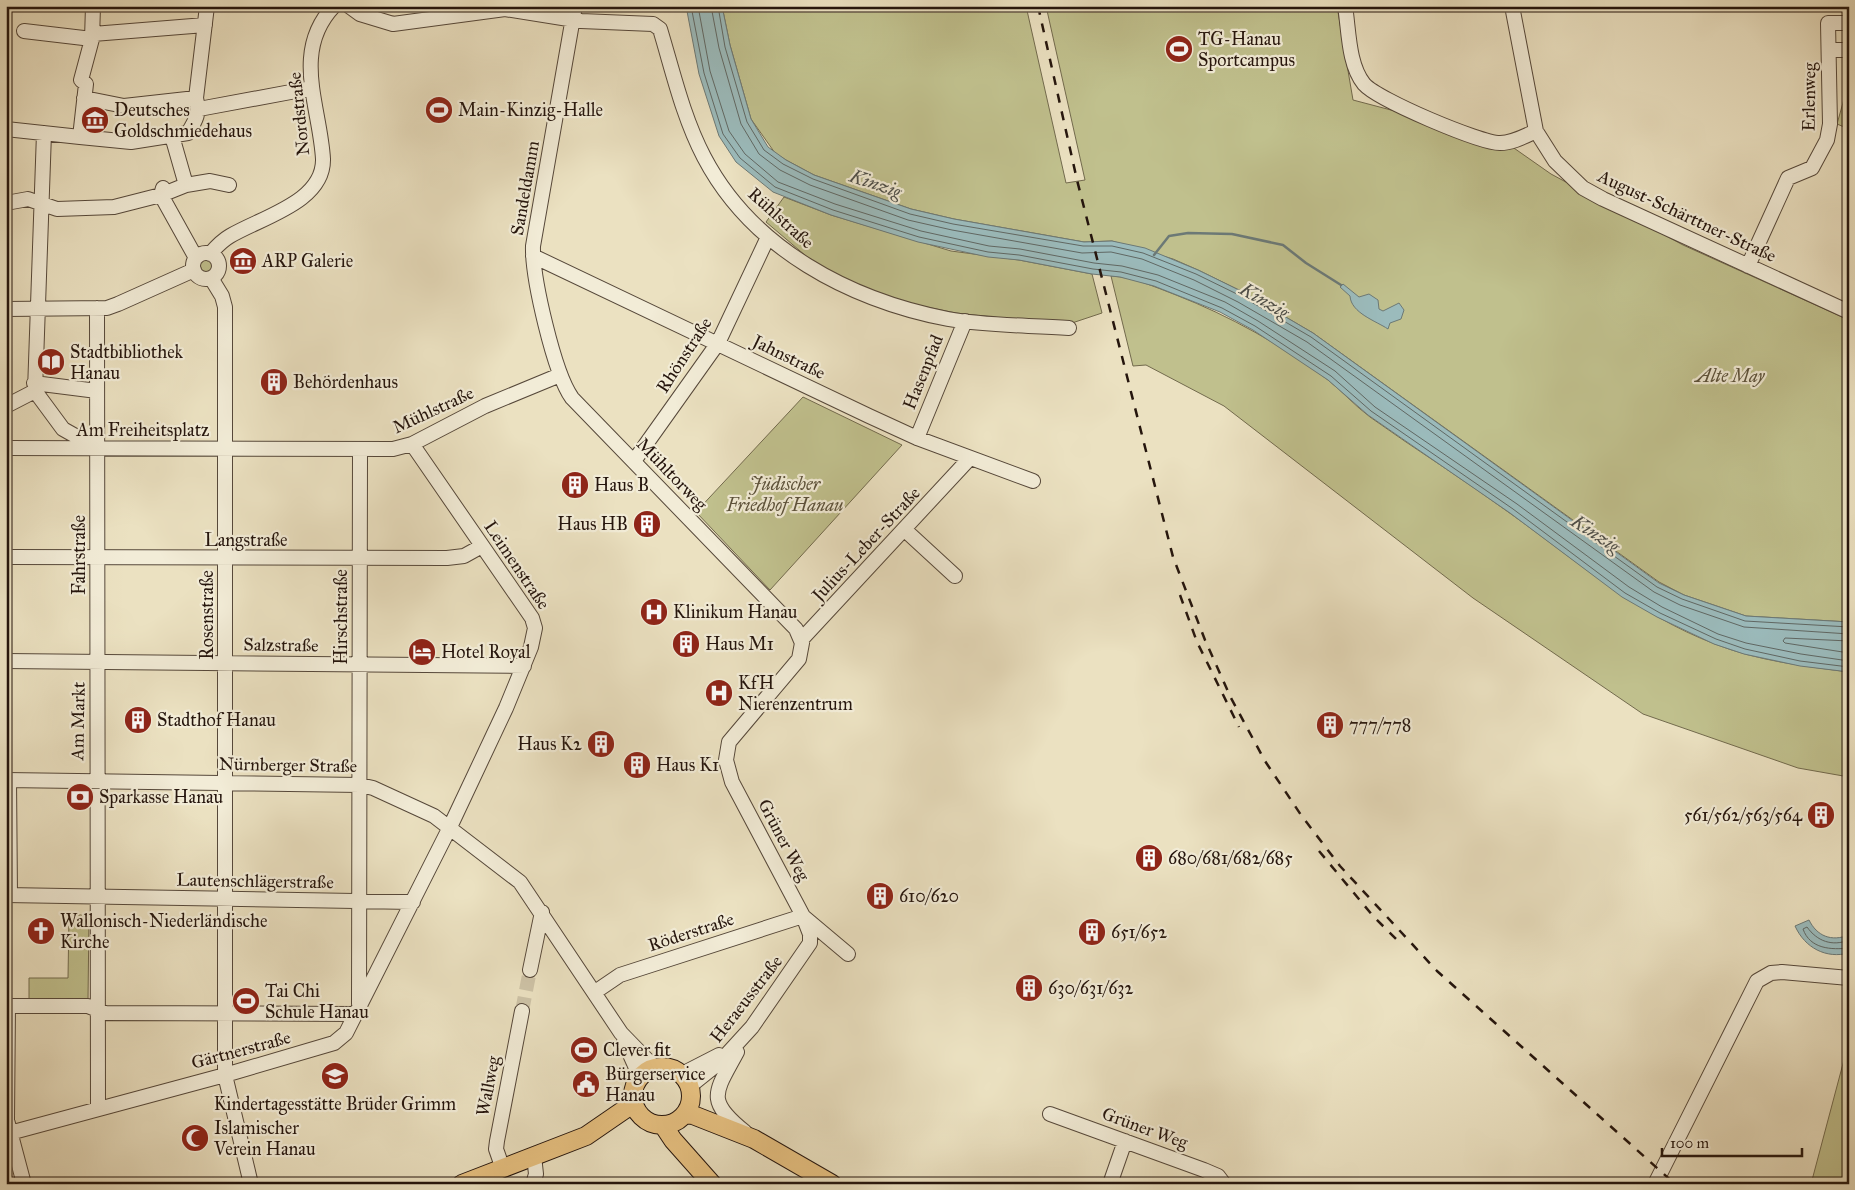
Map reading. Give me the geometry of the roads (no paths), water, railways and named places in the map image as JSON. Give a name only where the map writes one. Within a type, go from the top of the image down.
[{"type":"main road","points":[[749,1137],[694,1115],[652,1123],[637,1110],[634,1089],[640,1077],[655,1068],[667,1067],[688,1086],[699,1106],[832,1184]]},
{"type":"main road","points":[[688,1086],[675,1120],[673,1140],[693,1160],[712,1184]]},
{"type":"main road","points":[[462,1184],[586,1136],[637,1110]]},
{"type":"street","points":[[80,137],[86,84],[81,80],[93,36],[93,6]]},
{"type":"street","points":[[6,129],[130,142],[188,132],[197,118],[207,6]]},
{"type":"street","name":"Nordstraße","points":[[210,254],[228,237],[302,199],[318,181],[323,167],[322,149],[312,88],[311,64],[315,33],[318,25],[334,6]]},
{"type":"street","points":[[349,6],[368,17],[394,24],[505,9],[574,13]]},
{"type":"street","points":[[1345,6],[1358,72],[1364,84],[1377,94],[1391,103],[1498,143],[1516,141],[1536,131]]},
{"type":"street","name":"August-Schärttner-Straße","points":[[1512,6],[1536,131],[1555,161],[1583,188],[1611,203],[1849,312]]},
{"type":"street","name":"Rühlstraße","points":[[574,13],[648,23],[657,26],[686,118],[704,157],[733,201],[768,237],[810,269],[840,284],[894,304],[965,321],[1069,328]]},
{"type":"street","name":"Sandeldamm","points":[[560,375],[538,290],[533,256],[574,13]]},
{"type":"street","name":"Erlenweg","points":[[1748,266],[1788,178],[1812,168],[1827,140],[1830,124],[1828,23],[1849,23]]},
{"type":"street","points":[[24,31],[93,36],[205,25]]},
{"type":"street","points":[[1829,50],[1849,50]]},
{"type":"street","points":[[84,98],[124,106],[198,104],[312,88]]},
{"type":"street","points":[[44,132],[35,387],[63,429],[97,448]]},
{"type":"street","points":[[172,136],[186,185]]},
{"type":"street","points":[[6,203],[28,199],[57,209],[114,206],[186,185],[210,181],[229,185]]},
{"type":"street","points":[[6,309],[97,308],[118,304],[195,264],[200,254],[210,254],[217,258],[219,266],[217,273],[211,278],[202,279],[195,264],[162,191]]},
{"type":"street","name":"Rhönstraße","points":[[634,461],[718,343],[768,237]]},
{"type":"street","name":"Jahnstraße","points":[[533,256],[917,438],[1033,481]]},
{"type":"street","name":"Am Freiheitsplatz","points":[[6,448],[226,448],[225,307],[222,296],[211,278]]},
{"type":"street","name":"Fahrstraße","points":[[97,308],[98,662]]},
{"type":"street","name":"Hasenpfad","points":[[917,438],[965,321]]},
{"type":"street","name":"Mühlstraße","points":[[226,448],[393,449],[412,444],[485,406],[560,375]]},
{"type":"street","name":"Mühltorweg","points":[[560,375],[572,398],[796,629],[801,640]]},
{"type":"street","points":[[6,406],[35,387],[97,391]]},
{"type":"street","name":"Leimenstraße","points":[[412,444],[534,622],[534,635],[524,666],[450,827]]},
{"type":"street","name":"Rosenstraße","points":[[226,448],[225,1075],[251,1184]]},
{"type":"street","name":"Hirschstraße","points":[[358,1011],[360,901],[360,450]]},
{"type":"street","name":"Julius-Leber-Straße","points":[[732,782],[727,766],[726,749],[729,742],[799,659],[802,651],[801,640],[970,458]]},
{"type":"street","points":[[904,530],[955,576]]},
{"type":"street","name":"Langstraße","points":[[6,557],[226,559],[453,558],[464,556],[482,546]]},
{"type":"street","name":"Am Markt","points":[[6,661],[98,662],[96,782],[8,780]]},
{"type":"street","name":"Salzstraße","points":[[98,662],[524,666]]},
{"type":"street","points":[[8,780],[8,896]]},
{"type":"street","points":[[96,782],[98,1108]]},
{"type":"street","name":"Nürnberger Straße","points":[[96,782],[360,785],[373,788],[422,810],[450,827],[520,882],[542,912],[621,1033],[655,1068]]},
{"type":"street","name":"Grüner Weg","points":[[732,782],[804,916],[810,938],[806,952]]},
{"type":"street","name":"Gärtnerstraße","points":[[8,1134],[225,1075],[334,1043],[346,1033],[358,1011],[450,827]]},
{"type":"street","name":"Lautenschlägerstraße","points":[[8,896],[413,902]]},
{"type":"street","points":[[530,970],[542,912]]},
{"type":"street","name":"Grüner Weg","points":[[804,916],[848,954]]},
{"type":"street","name":"Röderstraße","points":[[595,992],[620,975],[804,916]]},
{"type":"street","name":"Heraeusstraße","points":[[688,1086],[720,1062],[746,1033],[806,952]]},
{"type":"street","points":[[1655,1184],[1753,985],[1762,976],[1772,973],[1797,972],[1849,978]]},
{"type":"street","points":[[24,1184],[8,1134],[7,1006],[88,1006],[105,1013],[358,1011]]},
{"type":"street","name":"Wallweg","points":[[503,1169],[496,1145],[522,1011]]},
{"type":"street","points":[[621,1033],[640,1077]]},
{"type":"street","points":[[746,1033],[717,1096],[721,1111],[749,1137]]},
{"type":"street","name":"Grüner Weg","points":[[1050,1114],[1204,1170],[1218,1176],[1224,1184]]},
{"type":"street","points":[[1110,1184],[1126,1141]]},
{"type":"street","points":[[533,1184],[536,1174],[534,1156]]},
{"type":"water","points":[[686,6],[722,6],[730,45],[751,119],[768,147],[786,160],[814,175],[911,209],[954,219],[1084,242],[1112,241],[1145,248],[1198,270],[1243,292],[1313,333],[1659,583],[1684,595],[1746,616],[1849,622],[1849,672],[1800,666],[1744,654],[1714,644],[1657,617],[1622,597],[1510,513],[1368,415],[1328,380],[1253,330],[1220,312],[1154,286],[1120,277],[1092,274],[1019,260],[988,257],[918,242],[831,215],[773,192],[736,162],[719,136],[699,74]]},
{"type":"water","points":[[1343,284],[1359,297],[1369,294],[1378,300],[1379,309],[1383,311],[1399,303],[1404,310],[1401,319],[1390,323],[1388,329],[1365,316],[1359,312],[1351,302],[1350,296],[1340,287]]},
{"type":"water","points":[[1809,920],[1820,934],[1825,936],[1836,938],[1849,935],[1849,953],[1824,953],[1810,946],[1799,934],[1795,926]]},
{"type":"waterway","points":[[1154,255],[1169,236],[1188,233],[1232,234],[1283,245],[1306,263],[1341,285]]},
{"type":"tunnel","points":[[522,1011],[530,970]]},
{"type":"railway","points":[[1038,6],[1077,180],[1173,557],[1205,640],[1231,698],[1265,761],[1301,815],[1340,866],[1437,971],[1675,1184]]},
{"type":"railway","points":[[1180,595],[1197,642],[1239,727]]},
{"type":"railway","points":[[1319,851],[1373,916],[1398,941]]},
{"type":"place","name":"TG-Hanau Sportcampus","points":[[1179,49]]},
{"type":"place","name":"Main-Kinzig-Halle","points":[[439,110]]},
{"type":"place","name":"Deutsches Goldschmiedehaus","points":[[95,120]]},
{"type":"place","name":"ARP Galerie","points":[[243,261]]},
{"type":"place","name":"Stadtbibliothek Hanau","points":[[51,362]]},
{"type":"place","name":"Behördenhaus","points":[[274,382]]},
{"type":"place","name":"Haus B","points":[[575,485]]},
{"type":"place","name":"Haus HB","points":[[647,524]]},
{"type":"place","name":"Klinikum Hanau","points":[[654,612]]},
{"type":"place","name":"Haus M1","points":[[686,644]]},
{"type":"place","name":"Hotel Royal","points":[[422,652]]},
{"type":"place","name":"KfH Nierenzentrum","points":[[719,693]]},
{"type":"place","name":"Stadthof Hanau","points":[[138,720]]},
{"type":"place","name":"777/778","points":[[1330,725]]},
{"type":"place","name":"Haus K2","points":[[601,744]]},
{"type":"place","name":"Haus K1","points":[[637,765]]},
{"type":"place","name":"Sparkasse Hanau","points":[[80,797]]},
{"type":"place","name":"561/562/563/564","points":[[1821,815]]},
{"type":"place","name":"680/681/682/685","points":[[1149,858]]},
{"type":"place","name":"610/620","points":[[880,896]]},
{"type":"place","name":"Wallonisch-Niederländische Kirche","points":[[41,931]]},
{"type":"place","name":"651/652","points":[[1092,932]]},
{"type":"place","name":"630/631/632","points":[[1029,988]]},
{"type":"place","name":"Tai Chi Schule Hanau","points":[[246,1001]]},
{"type":"place","name":"Clever fit","points":[[584,1050]]},
{"type":"place","name":"Kindertagesstätte Brüder Grimm","points":[[335,1076]]},
{"type":"place","name":"Bürgerservice Hanau","points":[[586,1084]]},
{"type":"place","name":"Islamischer Verein Hanau","points":[[195,1138]]},
{"type":"water label","name":"Kinzig","points":[[876,183]]},
{"type":"water label","name":"Kinzig","points":[[1265,300]]},
{"type":"water label","name":"Kinzig","points":[[1596,533]]},
{"type":"park label","name":"Alte May","points":[[1730,376]]},
{"type":"park label","name":"Jüdischer Friedhof Hanau","points":[[785,494]]}]
